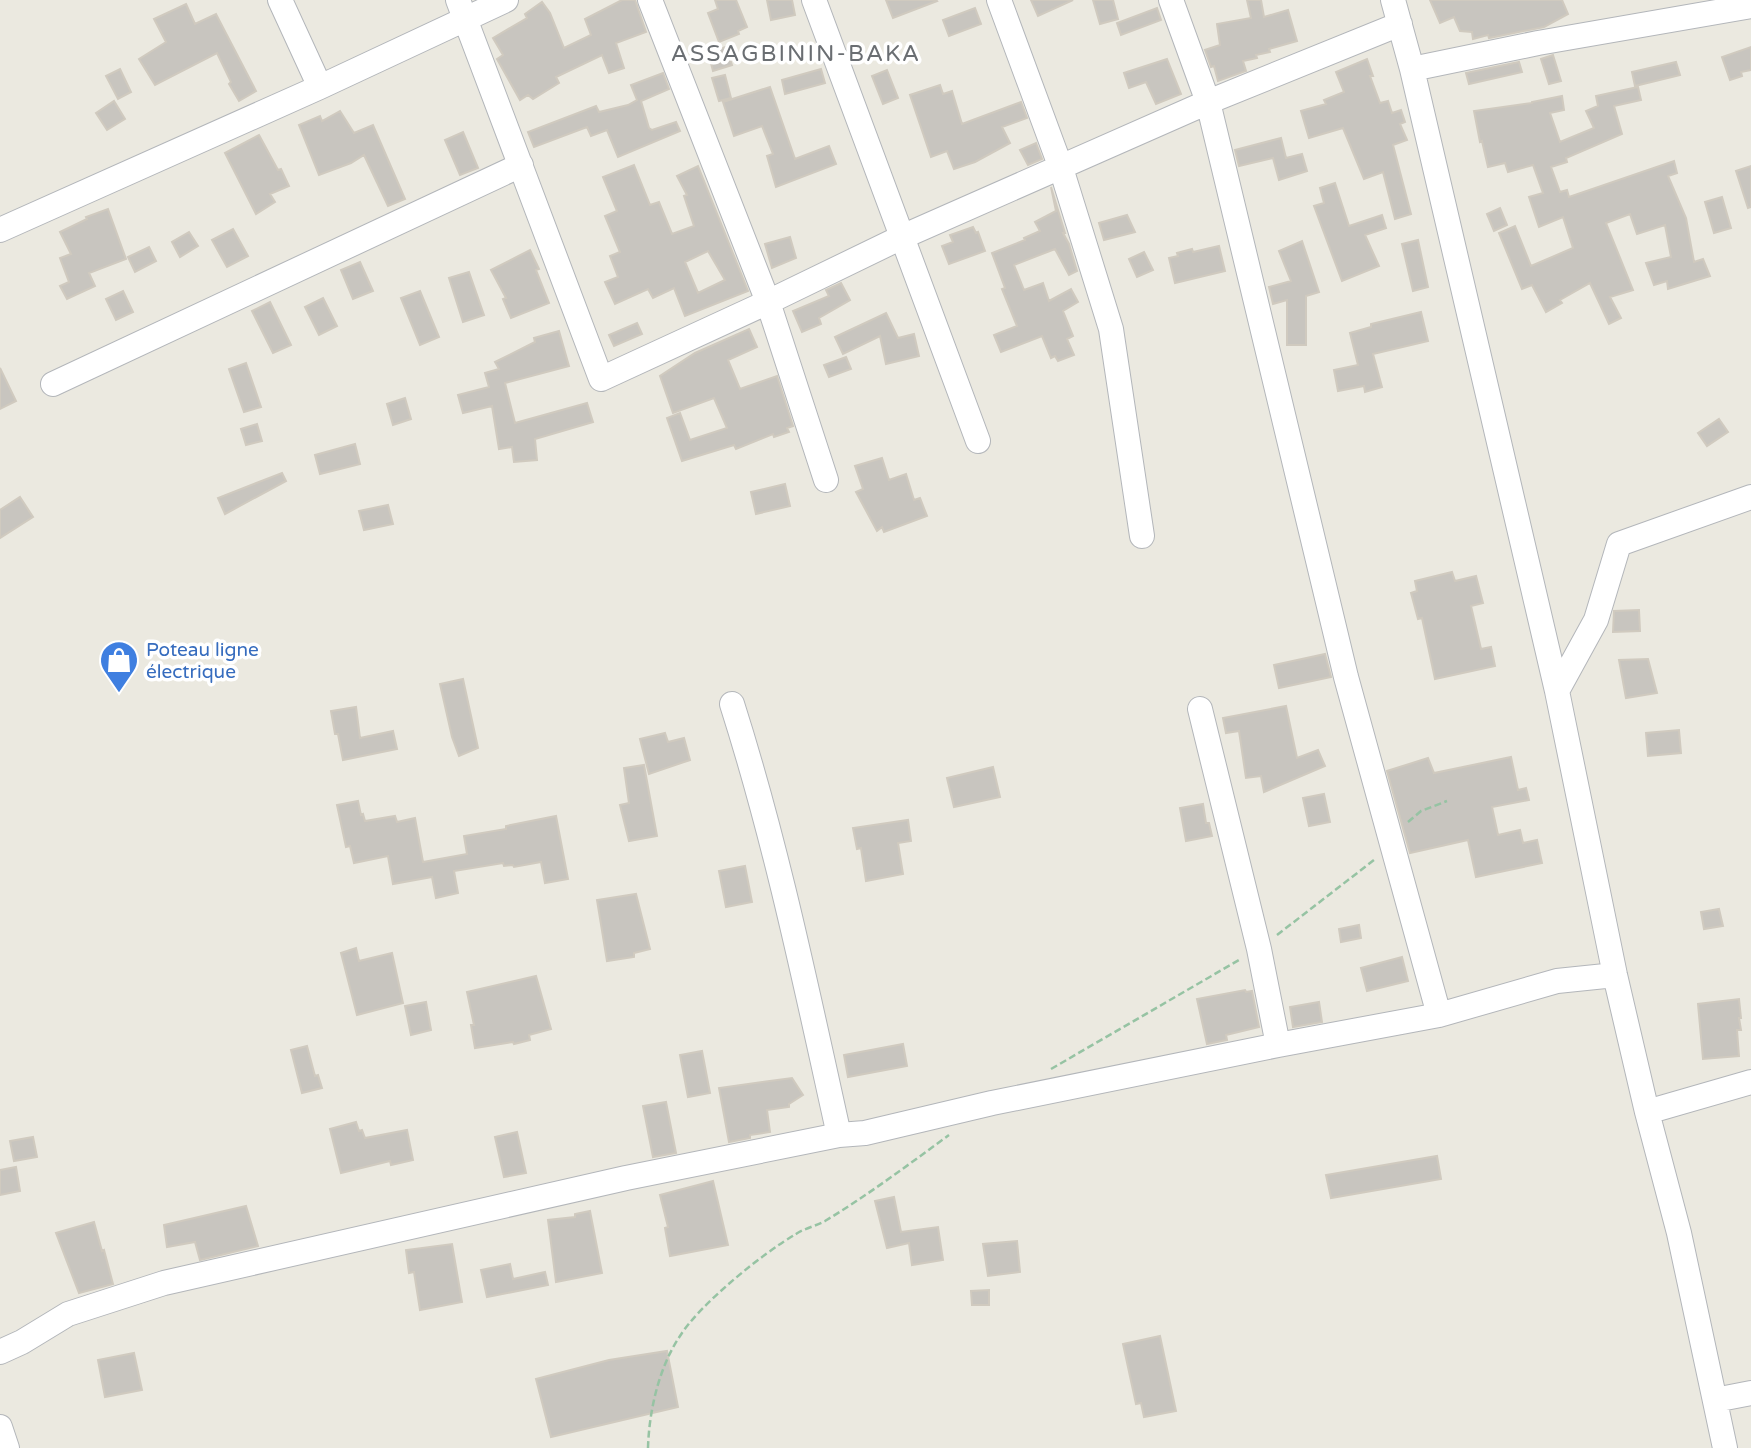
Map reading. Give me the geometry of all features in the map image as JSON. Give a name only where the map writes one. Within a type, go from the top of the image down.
[{"type":"street","points":[[280,0],[320,87]]},
{"type":"street","points":[[0,230],[320,87],[462,9],[506,0]]},
{"type":"street","points":[[650,0],[768,302],[826,480]]},
{"type":"street","points":[[814,0],[978,441]]},
{"type":"street","points":[[999,0],[1061,168],[1111,329],[1142,536]]},
{"type":"street","points":[[1171,0],[1208,102],[1342,663],[1439,1015]]},
{"type":"street","points":[[1412,69],[1538,43],[1751,6]]},
{"type":"street","points":[[462,9],[601,379],[902,237],[1208,102],[1397,12],[1557,691],[1615,975],[1679,1233],[1725,1448]]},
{"type":"street","points":[[53,384],[521,165]]},
{"type":"street","points":[[1557,691],[1596,620],[1619,544],[1751,496]]},
{"type":"street","points":[[733,704],[754,773],[798,951],[839,1135]]},
{"type":"street","points":[[1200,709],[1259,949],[1278,1045]]},
{"type":"street","points":[[0,1352],[68,1314],[164,1283],[626,1178],[839,1135],[864,1133],[992,1103],[1439,1015],[1557,981],[1615,975]]},
{"type":"street","points":[[1647,1112],[1751,1082]]},
{"type":"street","points":[[1715,1400],[1751,1393]]},
{"type":"street","points":[[0,1427],[7,1448]]},
{"type":"path","points":[[1041,1075],[1259,949],[1392,846],[1404,826],[1420,811],[1447,801]]},
{"type":"path","points":[[648,1448],[652,1412],[663,1371],[680,1335],[716,1295],[797,1233],[823,1222],[897,1174],[950,1135]]},
{"type":"building","points":[[622,0],[635,0],[646,32],[616,43],[624,68],[609,73],[602,55],[556,77],[559,83],[533,99],[528,95],[520,100],[497,59],[503,55],[493,38],[527,18],[525,14],[542,2],[550,13],[564,48],[591,35],[585,19]]},
{"type":"building","points":[[715,0],[736,0],[747,27],[738,31],[739,34],[719,42],[708,13],[718,9]]},
{"type":"building","points":[[767,0],[792,0],[795,15],[771,20]]},
{"type":"building","points":[[886,0],[936,0],[937,1],[893,18]]},
{"type":"building","points":[[1031,0],[1073,0],[1038,16]]},
{"type":"building","points":[[1093,0],[1113,0],[1118,19],[1100,24]]},
{"type":"building","points":[[1247,0],[1261,0],[1264,17],[1288,10],[1297,41],[1269,49],[1270,52],[1256,55],[1257,58],[1243,61],[1246,71],[1218,81],[1214,66],[1211,67],[1205,50],[1220,45],[1217,24],[1251,18]]},
{"type":"building","points":[[1430,0],[1562,0],[1568,14],[1544,27],[1473,39],[1472,32],[1460,31],[1454,17],[1440,23]]},
{"type":"building","points":[[186,4],[195,24],[216,14],[256,91],[239,101],[217,53],[155,85],[139,59],[166,42],[154,19]]},
{"type":"building","points":[[975,8],[981,24],[949,36],[943,20]]},
{"type":"building","points":[[1157,8],[1161,20],[1121,35],[1117,23]]},
{"type":"building","points":[[726,47],[732,65],[713,71],[708,52]]},
{"type":"building","points":[[1751,47],[1751,70],[1741,72],[1742,76],[1730,80],[1722,57]]},
{"type":"building","points":[[1553,55],[1561,81],[1549,84],[1541,59]]},
{"type":"building","points":[[1167,59],[1181,94],[1156,104],[1146,82],[1129,88],[1124,73]]},
{"type":"building","points":[[1367,59],[1380,103],[1388,101],[1392,113],[1401,110],[1405,122],[1400,124],[1407,140],[1393,145],[1411,214],[1395,219],[1383,172],[1364,179],[1343,128],[1309,138],[1301,111],[1326,104],[1324,100],[1344,92],[1336,72]]},
{"type":"building","points":[[1519,62],[1522,72],[1469,84],[1466,73]]},
{"type":"building","points":[[1676,62],[1680,75],[1635,86],[1632,72]]},
{"type":"building","points":[[120,69],[131,92],[118,99],[106,76]]},
{"type":"building","points":[[821,69],[825,83],[785,94],[782,80]]},
{"type":"building","points":[[887,70],[898,98],[883,104],[872,76]]},
{"type":"building","points":[[663,73],[669,89],[641,101],[649,128],[652,130],[676,122],[680,131],[618,157],[607,130],[591,136],[587,127],[534,147],[528,132],[596,106],[599,112],[628,105],[637,100],[631,85]]},
{"type":"building","points":[[725,75],[731,98],[719,101],[712,78]]},
{"type":"building","points":[[940,85],[943,94],[952,91],[962,124],[1021,102],[1027,118],[1002,127],[1010,143],[975,162],[954,169],[947,151],[931,157],[910,95]]},
{"type":"building","points":[[770,87],[795,159],[829,146],[836,164],[776,187],[767,156],[773,154],[762,126],[734,136],[723,102]]},
{"type":"building","points":[[1638,87],[1641,100],[1614,106],[1622,134],[1566,158],[1567,162],[1551,167],[1560,192],[1567,190],[1569,197],[1674,161],[1677,173],[1668,176],[1686,218],[1694,262],[1703,259],[1710,276],[1668,289],[1667,281],[1654,285],[1646,263],[1671,257],[1665,225],[1637,234],[1630,214],[1606,223],[1633,290],[1610,297],[1621,318],[1609,324],[1590,283],[1560,300],[1562,303],[1546,312],[1532,285],[1522,289],[1499,233],[1515,226],[1531,266],[1573,248],[1563,217],[1539,227],[1529,197],[1543,193],[1533,165],[1508,172],[1505,163],[1488,167],[1474,111],[1562,96],[1564,110],[1550,113],[1560,142],[1594,128],[1586,111],[1598,106],[1596,96]]},
{"type":"building","points":[[114,101],[125,119],[107,130],[96,113]]},
{"type":"building","points":[[340,111],[354,133],[373,125],[405,199],[388,206],[364,155],[319,175],[299,125],[320,116],[322,121]]},
{"type":"building","points":[[463,132],[478,168],[460,175],[445,140]]},
{"type":"building","points":[[259,135],[289,186],[270,194],[275,202],[256,214],[225,153]]},
{"type":"building","points":[[1281,138],[1286,158],[1302,154],[1307,171],[1279,180],[1273,158],[1239,166],[1235,150]]},
{"type":"building","points":[[1036,143],[1042,159],[1028,165],[1020,150]]},
{"type":"building","points":[[634,165],[650,205],[659,202],[672,234],[694,226],[684,196],[687,195],[677,176],[698,166],[748,291],[685,316],[674,288],[653,298],[648,289],[615,304],[605,282],[618,277],[610,256],[620,252],[605,216],[617,211],[603,177]],"holes":[[[708,251],[725,280],[698,293],[685,262]]]},
{"type":"building","points":[[1751,166],[1751,207],[1748,208],[1736,171]]},
{"type":"building","points":[[1335,183],[1349,226],[1382,215],[1386,228],[1365,235],[1379,266],[1342,281],[1314,206],[1324,203],[1320,188]]},
{"type":"building","points":[[1051,187],[1063,233],[1077,271],[1069,275],[1055,249],[1014,265],[1024,290],[1043,283],[1049,301],[1071,289],[1078,302],[1063,311],[1073,336],[1067,339],[1074,355],[1058,361],[1055,356],[1051,358],[1042,336],[1001,352],[994,335],[1017,326],[1002,289],[1005,288],[992,253],[1040,231],[1035,222],[1056,211]]},
{"type":"building","points":[[1722,197],[1731,228],[1714,233],[1705,202]]},
{"type":"building","points":[[1500,208],[1507,225],[1494,231],[1487,214]]},
{"type":"building","points":[[108,209],[126,259],[89,273],[95,286],[67,299],[60,286],[69,282],[60,258],[71,254],[60,232],[87,219],[86,217]]},
{"type":"building","points":[[1127,215],[1135,232],[1104,240],[1099,223]]},
{"type":"building","points":[[973,227],[976,233],[978,232],[985,251],[949,264],[942,246],[953,242],[950,235]]},
{"type":"building","points":[[233,229],[248,256],[227,267],[212,240]]},
{"type":"building","points":[[189,232],[198,246],[180,257],[172,242]]},
{"type":"building","points":[[790,237],[796,258],[772,268],[765,244]]},
{"type":"building","points":[[1418,240],[1428,287],[1413,291],[1402,244]]},
{"type":"building","points":[[1302,241],[1319,292],[1306,296],[1306,345],[1287,345],[1287,300],[1273,304],[1269,287],[1291,281],[1279,251]]},
{"type":"building","points":[[1219,246],[1225,271],[1175,283],[1169,258],[1192,249],[1193,252]]},
{"type":"building","points":[[149,247],[156,261],[135,272],[128,257]]},
{"type":"building","points":[[530,250],[549,303],[511,318],[503,299],[506,298],[491,270]]},
{"type":"building","points":[[1144,252],[1153,270],[1137,277],[1129,259]]},
{"type":"building","points":[[360,262],[373,291],[353,299],[341,270]]},
{"type":"building","points":[[469,272],[484,315],[463,322],[449,278]]},
{"type":"building","points":[[841,283],[850,300],[819,318],[821,324],[802,332],[793,311],[829,296],[826,290]]},
{"type":"building","points":[[123,291],[133,312],[116,320],[106,299]]},
{"type":"building","points":[[420,291],[439,337],[420,345],[401,298]]},
{"type":"building","points":[[323,298],[337,326],[319,335],[305,307]]},
{"type":"building","points":[[270,302],[291,345],[273,353],[252,311]]},
{"type":"building","points":[[1421,312],[1428,341],[1373,354],[1382,387],[1365,392],[1364,386],[1338,391],[1334,370],[1358,365],[1350,333],[1371,327],[1371,324]]},
{"type":"building","points":[[886,313],[898,338],[914,334],[919,356],[886,364],[880,336],[843,354],[835,337]]},
{"type":"building","points":[[637,323],[642,334],[614,346],[609,335]]},
{"type":"building","points":[[749,329],[757,347],[728,360],[740,389],[777,376],[793,426],[787,428],[789,432],[774,437],[773,434],[736,449],[734,445],[682,461],[667,418],[680,413],[690,440],[727,428],[714,398],[673,413],[660,376],[695,353]]},
{"type":"building","points":[[559,331],[569,366],[505,383],[515,423],[587,403],[593,422],[535,439],[537,460],[514,462],[512,447],[499,449],[492,406],[463,413],[458,395],[489,387],[485,373],[499,369],[495,362],[535,342],[534,338]]},
{"type":"building","points":[[846,357],[851,369],[829,377],[824,365]]},
{"type":"building","points":[[246,363],[261,407],[244,412],[229,369]]},
{"type":"building","points":[[0,368],[16,401],[0,409]]},
{"type":"building","points":[[405,398],[411,419],[393,425],[387,404]]},
{"type":"building","points":[[1719,419],[1728,432],[1707,446],[1698,433]]},
{"type":"building","points":[[257,424],[262,441],[246,445],[241,429]]},
{"type":"building","points":[[355,444],[360,464],[320,474],[315,455]]},
{"type":"building","points":[[882,458],[889,480],[906,474],[914,500],[920,498],[927,516],[884,532],[882,527],[877,531],[856,492],[863,489],[855,466]]},
{"type":"building","points":[[282,473],[286,481],[225,514],[218,498]]},
{"type":"building","points":[[785,484],[790,506],[756,514],[751,492]]},
{"type":"building","points":[[20,497],[33,517],[0,538],[0,510]]},
{"type":"building","points":[[388,505],[393,524],[364,530],[359,511]]},
{"type":"building","points":[[1452,572],[1455,581],[1476,576],[1483,603],[1471,606],[1481,649],[1491,647],[1495,666],[1435,679],[1422,618],[1418,619],[1411,593],[1417,591],[1415,581]]},
{"type":"building","points":[[1639,610],[1640,631],[1613,632],[1614,611]]},
{"type":"building","points":[[1325,654],[1331,677],[1279,688],[1274,665]]},
{"type":"building","points":[[1648,659],[1657,693],[1626,698],[1619,660]]},
{"type":"building","points":[[463,679],[478,748],[459,756],[440,684]]},
{"type":"building","points":[[1286,706],[1297,758],[1318,750],[1325,766],[1264,792],[1261,776],[1246,778],[1239,731],[1226,733],[1223,718]]},
{"type":"building","points":[[356,707],[360,738],[393,731],[397,749],[343,760],[331,711]]},
{"type":"building","points":[[1679,730],[1681,753],[1648,756],[1646,733]]},
{"type":"building","points":[[665,733],[668,742],[684,738],[690,760],[649,774],[640,739]]},
{"type":"building","points":[[1511,757],[1518,790],[1526,788],[1529,800],[1492,807],[1498,835],[1520,830],[1523,843],[1537,840],[1542,863],[1476,877],[1468,840],[1410,853],[1387,771],[1428,758],[1434,773]]},
{"type":"building","points":[[644,765],[657,836],[629,841],[620,805],[629,803],[624,768]]},
{"type":"building","points":[[993,767],[1000,797],[954,807],[947,778]]},
{"type":"building","points":[[1324,794],[1330,822],[1309,826],[1303,798]]},
{"type":"building","points":[[358,801],[365,821],[395,816],[397,822],[415,818],[423,862],[467,854],[464,836],[556,816],[568,879],[545,883],[541,862],[514,867],[504,866],[503,863],[454,871],[458,893],[436,898],[432,877],[393,884],[388,856],[354,863],[350,846],[346,847],[337,805]]},
{"type":"building","points":[[1203,804],[1206,823],[1209,823],[1212,836],[1186,841],[1180,808]]},
{"type":"building","points":[[908,820],[911,841],[898,843],[903,874],[866,881],[861,848],[857,849],[853,828]]},
{"type":"building","points":[[745,866],[752,902],[726,907],[719,871]]},
{"type":"building","points":[[636,894],[650,949],[634,953],[634,957],[607,961],[597,900]]},
{"type":"building","points":[[1719,909],[1723,926],[1704,929],[1701,912]]},
{"type":"building","points":[[1359,925],[1361,938],[1341,942],[1339,929]]},
{"type":"building","points":[[356,948],[359,961],[392,953],[403,1003],[357,1015],[341,953]]},
{"type":"building","points":[[1402,957],[1408,981],[1367,991],[1361,968]]},
{"type":"building","points":[[536,976],[551,1029],[529,1035],[530,1040],[514,1044],[475,1048],[471,1025],[474,1025],[467,992]]},
{"type":"building","points":[[1252,991],[1259,1027],[1226,1035],[1227,1040],[1207,1044],[1197,999]]},
{"type":"building","points":[[1739,999],[1739,1056],[1703,1059],[1698,1004]]},
{"type":"building","points":[[426,1002],[431,1030],[411,1035],[405,1006]]},
{"type":"building","points":[[1319,1002],[1322,1022],[1293,1027],[1290,1007]]},
{"type":"building","points":[[903,1044],[907,1066],[848,1077],[844,1055]]},
{"type":"building","points":[[307,1046],[315,1076],[318,1075],[322,1088],[302,1093],[291,1050]]},
{"type":"building","points":[[702,1051],[710,1093],[688,1097],[680,1055]]},
{"type":"building","points":[[792,1078],[803,1095],[789,1104],[789,1107],[767,1110],[770,1132],[729,1142],[719,1088]]},
{"type":"building","points":[[666,1102],[676,1153],[653,1157],[643,1106]]},
{"type":"building","points":[[356,1122],[365,1138],[407,1130],[413,1160],[391,1165],[390,1161],[341,1173],[330,1129]]},
{"type":"building","points":[[517,1132],[526,1173],[504,1177],[495,1137]]},
{"type":"building","points":[[33,1137],[37,1157],[14,1161],[10,1141]]},
{"type":"building","points":[[1437,1156],[1441,1179],[1331,1198],[1326,1175]]},
{"type":"building","points":[[16,1167],[20,1191],[0,1195],[0,1170]]},
{"type":"building","points":[[713,1181],[728,1245],[670,1256],[665,1228],[668,1227],[660,1195]]},
{"type":"building","points":[[894,1197],[901,1232],[938,1227],[943,1260],[912,1265],[909,1243],[887,1248],[875,1201]]},
{"type":"building","points":[[246,1206],[258,1246],[200,1260],[195,1242],[167,1247],[164,1225]]},
{"type":"building","points":[[590,1211],[602,1273],[556,1282],[548,1220],[575,1217],[575,1214]]},
{"type":"building","points":[[94,1222],[113,1284],[79,1293],[56,1233]]},
{"type":"building","points":[[1017,1241],[1020,1272],[988,1276],[983,1244]]},
{"type":"building","points":[[452,1244],[462,1302],[420,1310],[414,1272],[409,1273],[406,1250]]},
{"type":"building","points":[[510,1264],[513,1279],[545,1272],[548,1285],[487,1297],[481,1270]]},
{"type":"building","points":[[989,1290],[989,1305],[972,1305],[971,1291]]},
{"type":"building","points":[[1160,1336],[1176,1411],[1144,1417],[1141,1403],[1136,1404],[1123,1344]]},
{"type":"building","points":[[667,1351],[678,1407],[551,1437],[536,1379],[609,1360]]},
{"type":"building","points":[[134,1353],[142,1390],[105,1397],[98,1360]]},
{"type":"place","name":"Poteau ligne électrique","points":[[119,694]]},
{"type":"district","name":"ASSAGBININ-BAKA","points":[[796,53]]}]
